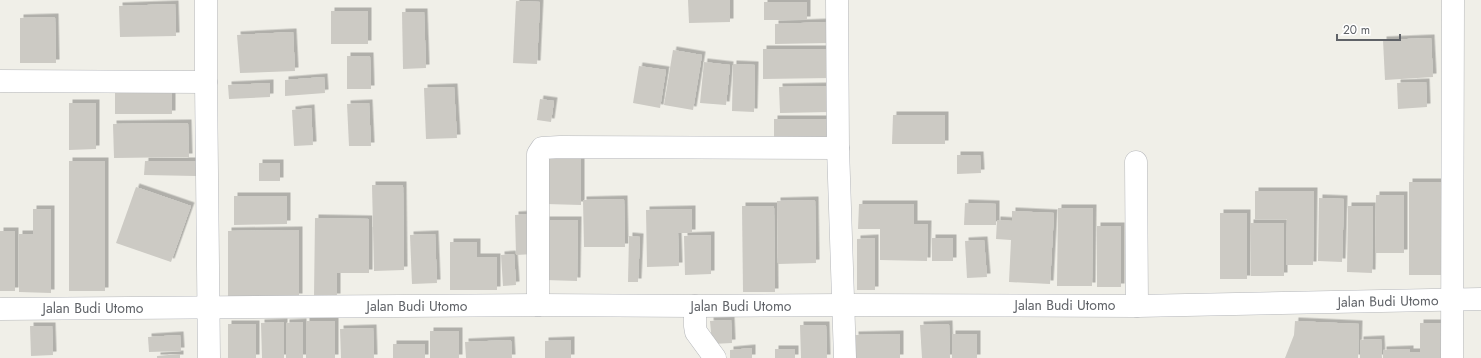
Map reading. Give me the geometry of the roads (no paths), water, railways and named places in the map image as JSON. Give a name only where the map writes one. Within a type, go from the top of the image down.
[{"type":"street","points":[[206,0],[207,308],[209,358]]},
{"type":"street","points":[[837,0],[838,148],[845,358]]},
{"type":"street","points":[[1452,358],[1453,0]]},
{"type":"street","points":[[0,81],[206,82]]},
{"type":"street","points":[[538,305],[538,154],[542,148],[838,148]]},
{"type":"street","points":[[1136,162],[1137,306]]},
{"type":"street","name":"Jalan Budi Utomo","points":[[0,309],[538,305],[1137,306],[1481,299]]},
{"type":"street","points":[[695,306],[696,332],[715,358]]}]
